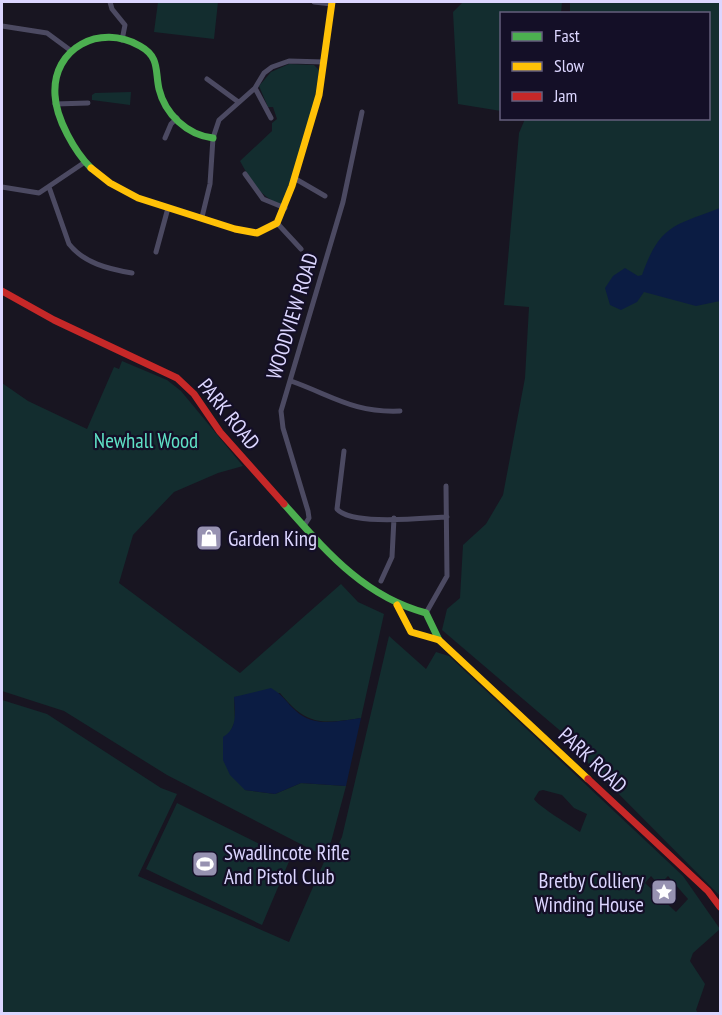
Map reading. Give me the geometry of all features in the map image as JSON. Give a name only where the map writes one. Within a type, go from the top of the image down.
[{"type":"main road","points":[[213,138],[196,136],[177,118],[162,97],[158,66],[151,52],[140,44],[92,38],[70,50],[60,65],[55,82],[55,104],[60,120],[85,162],[120,190],[248,233],[265,231],[277,223],[285,208],[314,119],[332,3]]},
{"type":"main road","name":"PARK ROAD","points":[[2,291],[79,332],[177,378],[194,394],[220,432],[338,564],[397,605],[426,613],[440,640],[708,891],[720,908]]},
{"type":"main road","name":"PARK ROAD","points":[[397,605],[414,635],[440,640]]},
{"type":"main road","points":[[407,625],[410,616],[416,612]]},
{"type":"main road","points":[[423,636],[430,631],[432,624]]},
{"type":"street","points":[[110,2],[112,9],[124,25],[122,40]]},
{"type":"street","points":[[314,2],[332,3]]},
{"type":"street","points":[[2,26],[47,33],[70,50]]},
{"type":"street","points":[[202,217],[210,184],[213,138],[219,120],[237,101],[255,88],[264,73],[279,64],[289,61],[324,63]]},
{"type":"street","points":[[207,79],[237,101]]},
{"type":"street","points":[[255,88],[271,118]]},
{"type":"street","points":[[55,104],[88,103]]},
{"type":"street","name":"WOODVIEW ROAD","points":[[304,526],[309,518],[308,511],[282,420],[284,400],[343,202],[362,112]]},
{"type":"street","points":[[165,138],[171,123],[177,118]]},
{"type":"street","points":[[2,187],[39,193],[85,162]]},
{"type":"street","points":[[245,174],[263,199],[285,208]]},
{"type":"street","points":[[294,178],[325,196]]},
{"type":"street","points":[[49,187],[69,244],[74,250],[102,268],[132,273]]},
{"type":"street","points":[[156,252],[168,207]]},
{"type":"street","points":[[277,223],[302,249]]},
{"type":"street","points":[[291,381],[351,407],[371,411],[400,411]]},
{"type":"street","points":[[344,451],[337,509],[341,514],[359,518],[447,517]]},
{"type":"street","points":[[426,613],[447,576],[446,486]]},
{"type":"street","points":[[381,581],[392,557],[394,518]]},
{"type":"green space","points":[[158,2],[218,2],[214,39],[154,32]]},
{"type":"green space","points":[[463,2],[562,2],[561,12],[500,12],[500,111],[458,104],[453,12]]},
{"type":"green space","points":[[570,2],[720,2],[720,896],[588,763],[584,751],[442,630],[447,609],[460,598],[463,545],[486,524],[503,495],[525,378],[529,307],[504,305],[519,133],[525,120],[710,120],[710,12],[570,12]]},
{"type":"green space","points":[[289,64],[314,65],[319,70],[313,112],[282,205],[262,193],[252,182],[240,161],[272,131],[272,123],[277,119],[273,107],[268,107],[259,86],[271,72]]},
{"type":"green space","points":[[131,92],[130,105],[92,100],[92,95],[95,93]]},
{"type":"green space","name":"Newhall Wood","points":[[122,361],[167,380],[181,391],[243,466],[218,473],[174,492],[133,535],[119,583],[240,673],[341,584],[358,602],[384,614],[361,718],[335,721],[316,720],[298,712],[280,693],[234,697],[235,721],[230,733],[245,790],[275,794],[301,783],[346,786],[331,842],[318,853],[167,775],[64,711],[2,691],[2,383],[28,401],[87,429],[114,367],[119,369]]},
{"type":"green space","points":[[389,636],[426,669],[436,652],[449,656],[683,876],[720,929],[693,953],[690,961],[705,984],[696,1010],[698,1013],[2,1013],[2,700],[47,714],[161,788],[177,794],[138,876],[289,942],[327,855],[333,855],[342,837]],"holes":[[[539,791],[562,795],[574,808],[587,814],[580,832],[534,799]],[[651,876],[659,885],[668,876],[688,899],[676,912],[645,883]]]},
{"type":"green space","name":"Swadlincote Rifle And Pistol Club","points":[[177,803],[290,859],[262,925],[146,869]]},
{"type":"water","points":[[720,208],[720,301],[696,306],[644,292],[637,302],[621,310],[610,305],[605,288],[613,276],[625,268],[638,276],[642,275],[655,246],[670,230],[679,224]]},
{"type":"water","points":[[271,688],[296,711],[311,720],[336,722],[361,718],[346,786],[301,783],[275,794],[245,790],[230,775],[223,760],[223,737],[228,734],[233,725],[234,697]]},
{"type":"traffic: fast","points":[[91,168],[67,134],[55,95],[56,78],[61,64],[81,44],[95,39],[109,37],[125,40],[146,50],[154,60],[159,89],[172,115],[194,133],[213,138]]},
{"type":"traffic: fast","points":[[284,504],[347,570],[383,595],[426,613],[439,640]]},
{"type":"traffic: slow","points":[[91,168],[110,183],[138,198],[235,229],[257,233],[277,223],[292,186],[319,95],[332,2]]},
{"type":"traffic: slow","points":[[397,605],[411,632],[439,640],[588,779]]},
{"type":"traffic: jam","points":[[2,291],[54,320],[177,378],[194,394],[220,432],[284,504]]},
{"type":"traffic: jam","points":[[588,779],[708,891],[720,907]]},
{"type":"place","name":"Garden King","points":[[209,538]]},
{"type":"place","name":"Swadlincote Rifle And Pistol Club","points":[[205,864]]},
{"type":"place","name":"Bretby Colliery Winding House","points":[[664,892]]}]
